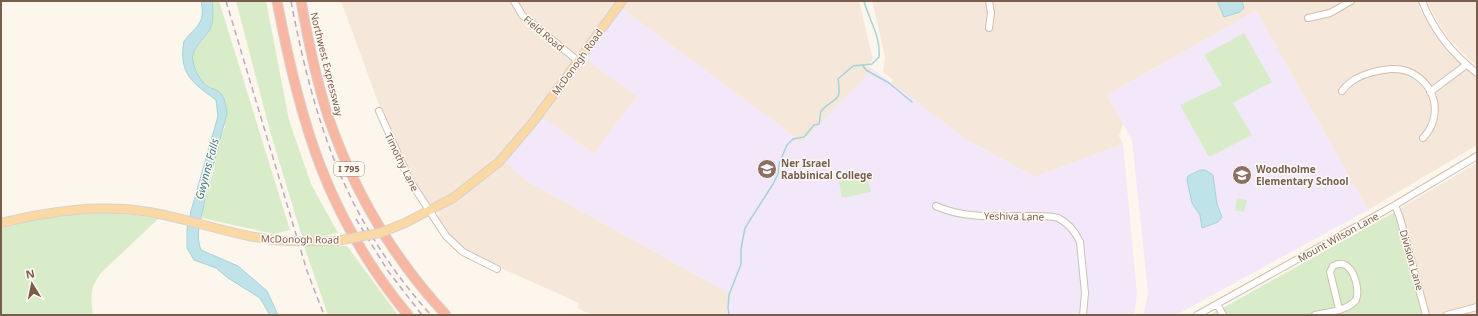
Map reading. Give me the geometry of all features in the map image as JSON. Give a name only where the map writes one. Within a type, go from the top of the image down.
[{"type":"highway","name":"I 795","points":[[277,1],[298,100],[322,175],[358,246],[379,278],[408,315]]},
{"type":"highway","name":"Northwest Expressway","points":[[301,1],[322,95],[331,124],[349,170],[383,233],[418,283],[446,315]]},
{"type":"main road","name":"McDonogh Road","points":[[1,223],[46,213],[84,209],[128,210],[176,218],[256,238],[308,242],[336,241],[380,233],[405,223],[467,188],[503,158],[534,121],[622,1]]},
{"type":"street","name":"Field Road","points":[[514,1],[528,20],[578,61]]},
{"type":"street","points":[[989,1],[991,13],[989,28]]},
{"type":"street","points":[[1308,18],[1330,13],[1351,1]]},
{"type":"street","points":[[1422,1],[1440,35],[1466,64],[1477,73]]},
{"type":"street","points":[[1430,92],[1466,64]]},
{"type":"street","points":[[1342,91],[1351,81],[1358,77],[1393,68],[1412,74],[1423,83],[1430,92],[1435,106],[1435,120],[1428,133],[1423,138]]},
{"type":"street","name":"Timothy Lane","points":[[379,111],[410,181],[440,227],[455,246],[478,260],[497,269]]},
{"type":"street","name":"Mount Wilson Lane","points":[[1197,315],[1395,205],[1477,156]]},
{"type":"street","name":"Division Lane","points":[[1395,205],[1400,218],[1426,315]]},
{"type":"street","name":"Yeshiva Lane","points":[[936,206],[944,210],[969,215],[1052,216],[1068,224],[1077,235],[1080,242],[1085,293],[1083,315]]},
{"type":"street","points":[[1316,315],[1339,309],[1354,302],[1358,294],[1351,268],[1342,263],[1333,266],[1330,272],[1339,309]]},
{"type":"street","points":[[1217,304],[1223,315]]},
{"type":"street","points":[[1447,315],[1477,307]]},
{"type":"shaded area","points":[[341,1],[618,1],[533,116],[497,159],[454,193],[432,206],[418,191],[386,124]]},
{"type":"shaded area","points":[[626,1],[859,1],[873,59],[868,66],[873,69],[797,148],[799,140],[621,8]]},
{"type":"shaded area","points":[[872,1],[1425,1],[1418,6],[1436,37],[1450,55],[1477,78],[1477,145],[1368,210],[1256,11],[1107,95],[1123,124],[1119,136],[1123,144],[1035,177],[967,140],[891,83],[893,80],[883,72],[885,57]]},
{"type":"shaded area","points":[[1427,1],[1477,1],[1477,67],[1450,40],[1438,23]]},
{"type":"shaded area","name":"Ner Israel Rabbinical College","points":[[621,8],[799,140],[797,147],[873,69],[967,140],[1035,177],[1123,144],[1137,294],[1134,315],[726,315],[731,294],[527,181],[505,161],[542,117],[594,154],[637,96],[585,58]]},
{"type":"shaded area","name":"Woodholme Elementary School","points":[[1256,11],[1368,210],[1176,315],[1144,315],[1148,292],[1132,140],[1107,95]]},
{"type":"shaded area","points":[[585,58],[637,96],[594,154],[542,117]]},
{"type":"shaded area","points":[[505,160],[527,181],[731,294],[726,315],[592,315],[577,308],[579,303],[478,258],[464,249],[447,233],[438,216],[439,211],[480,183]]},
{"type":"shaded area","points":[[1477,163],[1477,315],[1430,315],[1399,209]]},
{"type":"green space","points":[[212,1],[219,1],[290,230],[274,234],[202,218],[205,198],[214,170],[218,144],[225,127],[218,91],[213,89],[198,76],[193,65],[192,58],[194,52],[211,26],[213,15]]},
{"type":"green space","points":[[236,1],[266,1],[289,120],[311,184],[338,233],[323,236],[303,237],[270,131]]},
{"type":"green space","points":[[1244,33],[1272,82],[1233,103],[1252,135],[1209,157],[1180,105],[1222,85],[1204,55]]},
{"type":"green space","points":[[866,172],[871,192],[842,198],[838,177]]},
{"type":"green space","points":[[1237,198],[1247,200],[1244,212],[1235,210]]},
{"type":"green space","points":[[107,212],[159,218],[101,273],[94,284],[92,293],[93,315],[1,314],[1,226],[72,213]]},
{"type":"green space","points":[[1395,212],[1423,315],[1210,315]]},
{"type":"green space","points":[[304,246],[347,246],[398,315],[328,315]]},
{"type":"water","name":"Gwynns Falls","points":[[201,1],[212,1],[213,19],[208,33],[198,44],[194,52],[193,61],[198,76],[209,87],[217,90],[222,96],[225,101],[227,113],[205,197],[198,236],[199,243],[201,250],[238,266],[267,291],[278,315],[270,315],[260,298],[228,278],[216,268],[194,260],[187,248],[187,229],[191,211],[218,116],[216,100],[194,83],[185,70],[183,62],[184,41],[201,20]]},
{"type":"water","points":[[1217,1],[1242,1],[1244,8],[1240,12],[1224,17]]},
{"type":"water","points":[[1200,170],[1205,170],[1213,175],[1217,204],[1222,217],[1218,222],[1202,228],[1200,215],[1192,203],[1187,180],[1188,176]]},
{"type":"waterway","points":[[729,315],[729,295],[741,264],[741,249],[745,228],[773,184],[778,174],[779,164],[787,145],[793,139],[804,137],[814,125],[819,124],[821,111],[838,96],[838,79],[853,66],[872,64],[879,57],[878,42],[864,1]]},
{"type":"waterway","points":[[863,66],[866,70],[889,83],[912,102]]},
{"type":"railway","points":[[226,1],[307,271],[324,315]]},
{"type":"railway","points":[[291,1],[300,46],[323,129],[355,207],[376,243],[402,280],[431,315]]},
{"type":"railway","points":[[356,219],[388,271],[422,315]]},
{"type":"place","name":"Ner Israel Rabbinical College","points":[[767,169]]},
{"type":"place","name":"Woodholme Elementary School","points":[[1242,175]]}]
